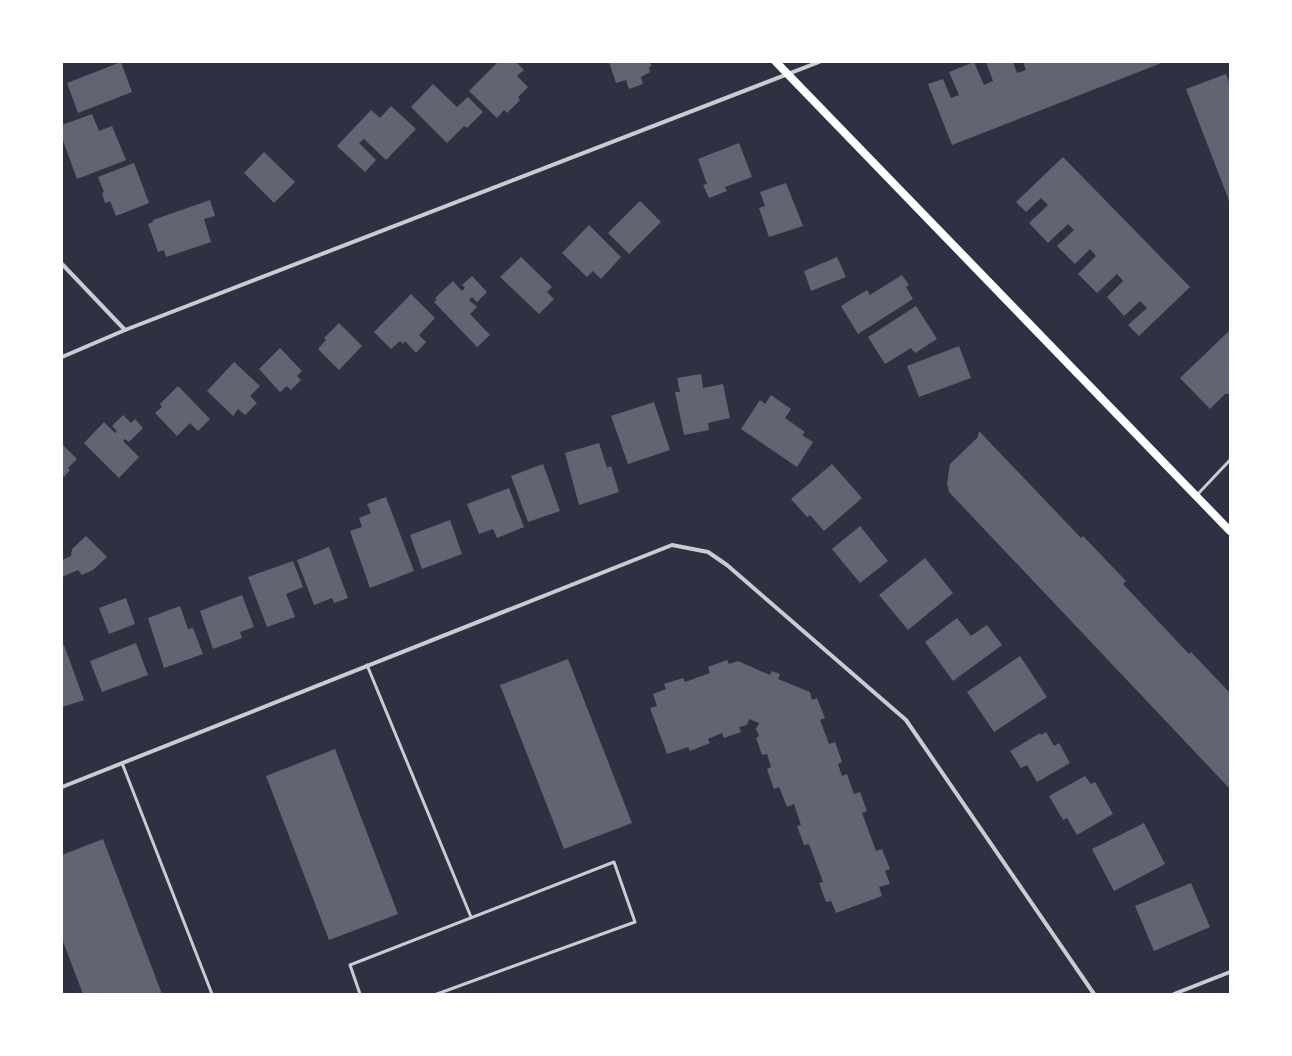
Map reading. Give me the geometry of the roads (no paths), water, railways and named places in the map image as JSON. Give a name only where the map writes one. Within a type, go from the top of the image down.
[{"type":"main road","points":[[776,62],[1230,531]]},
{"type":"street","points":[[62,357],[125,330],[819,62]]},
{"type":"street","points":[[62,264],[125,330]]},
{"type":"street","points":[[62,787],[672,545],[708,552],[727,565],[906,720],[1094,994]]},
{"type":"street","points":[[1174,994],[1230,972]]},
{"type":"lane","points":[[1196,496],[1230,460]]},
{"type":"lane","points":[[367,665],[471,917]]},
{"type":"lane","points":[[122,763],[212,994]]},
{"type":"lane","points":[[360,994],[350,965],[614,862],[635,922],[437,994]]}]
